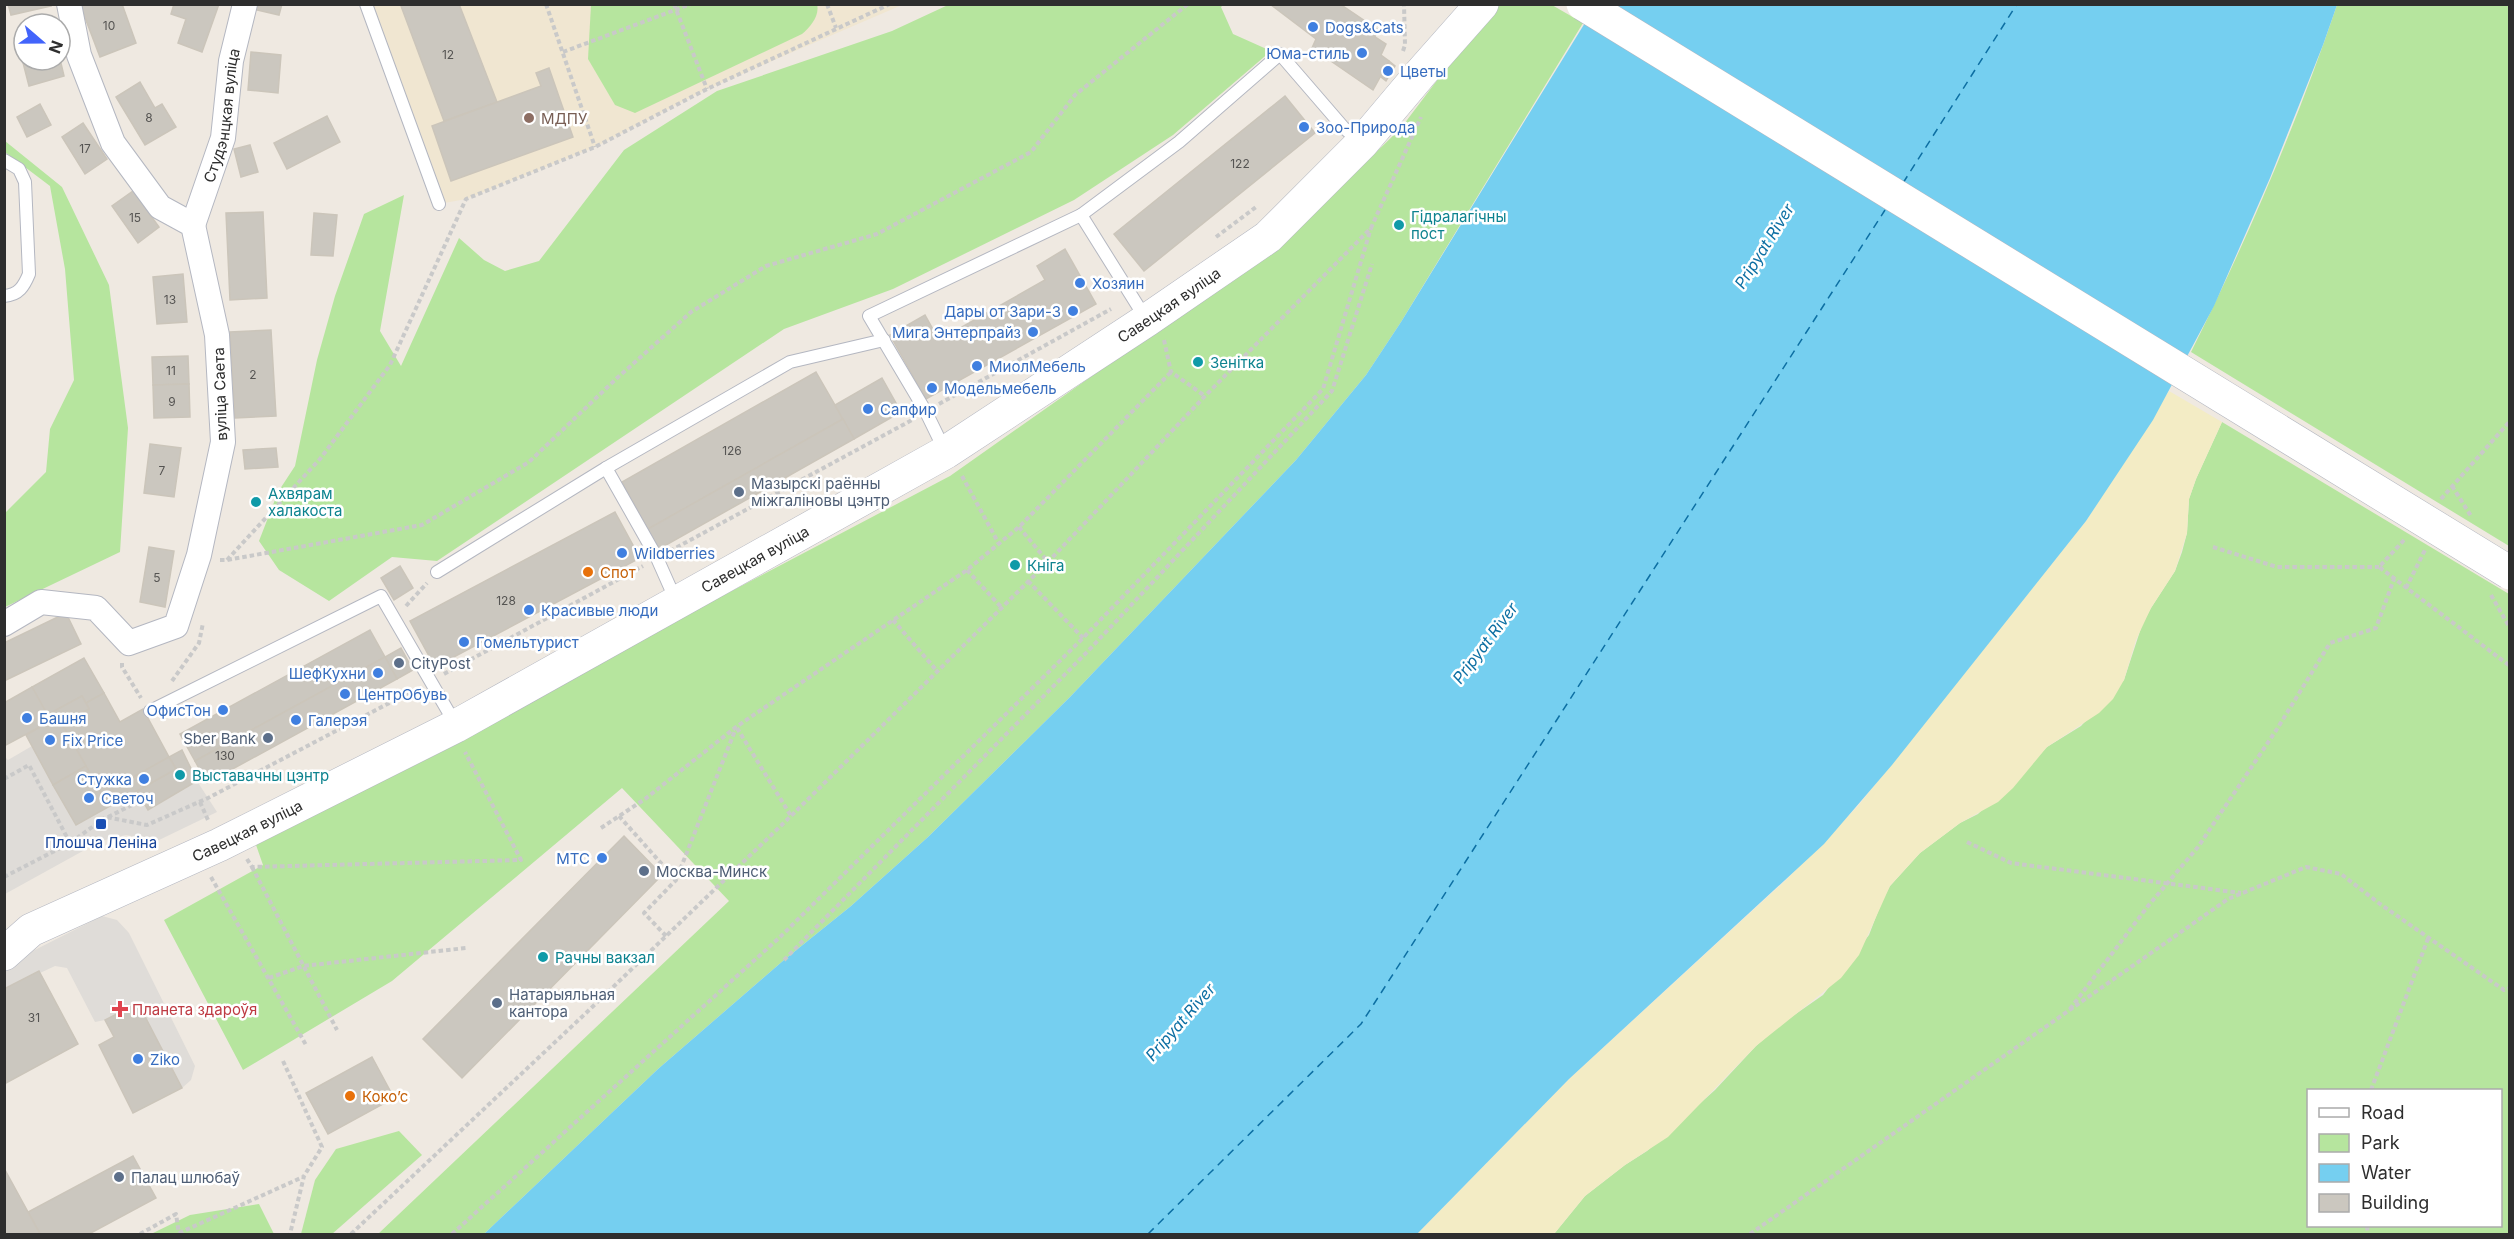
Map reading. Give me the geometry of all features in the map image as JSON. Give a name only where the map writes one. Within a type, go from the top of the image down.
[{"type":"main road","name":"Савецкая вуліца","points":[[4,954],[18,930],[219,845],[459,736],[677,604],[954,464],[1148,317],[1268,237],[1362,143],[1420,73],[1482,4]]},
{"type":"main road","points":[[1583,4],[2510,573]]},
{"type":"street","points":[[69,4],[79,55],[113,143],[160,207],[193,225]]},
{"type":"street","name":"Студэнцкая вуліца","points":[[193,225],[223,138],[231,61],[245,4]]},
{"type":"street","name":"вуліца Саета","points":[[4,624],[41,602],[96,608],[129,643],[176,626],[199,555],[223,442],[217,335],[193,225]]},
{"type":"lane","points":[[366,4],[439,204]]},
{"type":"lane","points":[[954,464],[869,316],[1081,215],[1179,142],[1280,54],[1342,127],[1362,143]]},
{"type":"lane","points":[[4,160],[19,170],[24,182],[29,274],[23,287],[12,296],[4,296]]},
{"type":"lane","points":[[1081,215],[1148,317]]},
{"type":"lane","points":[[437,572],[606,468],[790,362],[884,340]]},
{"type":"lane","points":[[606,468],[657,558],[677,604]]},
{"type":"lane","points":[[150,711],[381,596],[459,736]]},
{"type":"path","points":[[546,4],[595,147]]},
{"type":"path","points":[[674,4],[707,89]]},
{"type":"path","points":[[563,52],[691,4]]},
{"type":"path","points":[[827,4],[836,28]]},
{"type":"path","points":[[227,560],[320,459],[390,365],[466,199],[595,147],[707,89],[891,4]]},
{"type":"path","points":[[199,555],[227,560],[422,525],[529,462],[617,378],[692,312],[766,266],[877,234],[1031,152],[1076,95],[1188,4]]},
{"type":"path","points":[[1401,56],[1405,45],[1404,4]]},
{"type":"path","points":[[452,1234],[778,938],[1083,638],[1323,389],[1371,228],[1422,117]]},
{"type":"path","points":[[1215,237],[1260,204]]},
{"type":"path","points":[[351,1234],[791,816],[1048,562],[1205,396],[1371,228]]},
{"type":"path","points":[[784,960],[1089,650],[1332,391],[1372,264]]},
{"type":"path","points":[[106,818],[147,825],[218,792],[430,681],[926,412],[1148,317],[1171,372],[1205,396]]},
{"type":"path","points":[[601,828],[645,799],[736,727],[968,570],[1019,527],[1171,372]]},
{"type":"path","points":[[954,464],[999,544]]},
{"type":"path","points":[[1019,527],[1048,562]]},
{"type":"path","points":[[2406,588],[2436,528]]},
{"type":"path","points":[[2213,547],[2277,567],[2379,567]]},
{"type":"path","points":[[968,570],[1001,607]]},
{"type":"path","points":[[411,648],[405,607],[437,572]]},
{"type":"path","points":[[2068,1012],[2205,837],[2277,729],[2330,643],[2376,628],[2394,579]]},
{"type":"path","points":[[1028,581],[1083,638]]},
{"type":"path","points":[[892,620],[937,671]]},
{"type":"path","points":[[129,678],[150,711],[199,643]]},
{"type":"path","points":[[736,727],[791,816]]},
{"type":"path","points":[[666,936],[644,913],[676,880],[736,727]]},
{"type":"path","points":[[252,867],[521,860],[459,736]]},
{"type":"path","points":[[4,779],[29,765],[70,843]]},
{"type":"path","points":[[4,877],[70,843],[106,818],[142,800]]},
{"type":"path","points":[[619,816],[676,880]]},
{"type":"path","points":[[1967,842],[2011,863],[2241,893]]},
{"type":"path","points":[[246,858],[337,1030]]},
{"type":"path","points":[[1750,1234],[2228,899],[2306,867],[2341,874],[2380,904],[2504,990],[2510,988]]},
{"type":"path","points":[[211,876],[306,1045]]},
{"type":"path","points":[[2371,1089],[2429,936]]},
{"type":"path","points":[[269,978],[303,966],[466,948]]},
{"type":"path","points":[[283,1061],[322,1148],[304,1176],[290,1234]]},
{"type":"path","points":[[140,1234],[176,1214],[179,1234],[304,1176]]},
{"type":"shaded area","name":"МДПУ","points":[[366,5],[902,5],[707,89],[595,147],[466,199],[439,204]]},
{"type":"shaded area","points":[[32,746],[76,825],[137,791],[149,810],[197,781],[217,812],[157,841],[126,835],[101,841],[5,894],[4,756],[8,760]]},
{"type":"shaded area","points":[[102,916],[117,920],[129,933],[195,1066],[191,1080],[182,1088],[138,1003],[105,1020],[95,1022],[67,968],[55,966],[40,973],[39,971],[5,989],[5,965]]},
{"type":"green space","points":[[817,4],[818,8],[814,21],[802,34],[635,113],[615,105],[588,59],[591,5]]},
{"type":"green space","points":[[948,5],[1223,5],[1221,7],[1233,34],[1271,51],[1173,135],[1074,200],[893,289],[784,329],[437,561],[392,557],[329,601],[279,570],[259,541],[278,492],[295,466],[317,360],[335,296],[364,214],[404,195],[380,331],[401,366],[459,238],[484,260],[505,271],[539,261],[624,150],[717,91],[892,31]]},
{"type":"green space","points":[[1494,5],[1552,5],[1583,23],[1401,322],[1366,375],[1296,460],[1070,697],[928,837],[851,906],[784,960],[658,1069],[484,1234],[378,1234],[729,901],[622,788],[392,981],[243,1070],[164,920],[263,865],[255,842],[950,476],[1288,238],[1401,128]]},
{"type":"green space","points":[[2337,5],[2509,5],[2509,546],[2191,352],[2270,181]]},
{"type":"green space","points":[[5,141],[62,187],[109,285],[128,428],[120,552],[5,607],[5,513],[46,472],[50,429],[74,380],[65,269],[50,186],[5,152]]},
{"type":"green space","points":[[2222,422],[2509,594],[2509,1234],[1554,1234],[1585,1196],[1647,1151],[1715,1090],[1756,1046],[1780,1025],[1823,995],[1869,935],[1890,886],[1920,853],[1960,823],[1978,814],[2047,747],[2081,726],[2124,680],[2142,625],[2175,571],[2182,552],[2187,533],[2189,499]]},
{"type":"green space","points":[[399,1131],[422,1155],[332,1234],[301,1234],[315,1180],[336,1149]]},
{"type":"green space","points":[[259,1204],[274,1234],[151,1234],[190,1215]]},
{"type":"sand","points":[[2169,391],[2222,422],[2189,499],[2187,533],[2175,571],[2151,608],[2136,640],[2124,680],[2113,699],[2099,713],[2047,747],[2013,788],[1998,802],[1960,823],[1920,853],[1890,886],[1859,955],[1841,978],[1756,1046],[1668,1137],[1625,1165],[1585,1196],[1554,1234],[1417,1234],[1569,1079],[1785,881],[1858,806],[2086,521]]},
{"type":"water","name":"Pripyat River","points":[[1596,5],[2337,5],[2270,178],[2214,306],[2153,420],[2086,521],[1892,765],[1824,844],[1569,1079],[1417,1234],[484,1234],[658,1069],[784,960],[851,906],[928,837],[1070,697],[1296,460],[1366,375],[1401,322]]},
{"type":"building","points":[[8,4],[50,4],[51,6],[24,12],[12,12],[11,15]]},
{"type":"building","points":[[86,4],[122,4],[136,43],[100,57],[81,7]]},
{"type":"building","points":[[174,4],[219,4],[202,52],[178,43],[186,19],[171,14]]},
{"type":"building","points":[[259,4],[282,4],[279,15],[257,10]]},
{"type":"building","points":[[403,4],[459,4],[497,102],[444,121],[401,6]]},
{"type":"building","points":[[1270,4],[1344,4],[1343,6],[1377,29],[1375,37],[1386,44],[1381,55],[1389,61],[1373,90],[1312,48],[1316,39]]},
{"type":"building","points":[[251,52],[281,55],[278,93],[248,90]]},
{"type":"building","name":"Цветы","points":[[1389,61],[1395,66],[1386,81],[1381,77]]},
{"type":"building","points":[[549,68],[573,137],[451,181],[432,126],[541,86],[536,73]]},
{"type":"building","points":[[25,72],[63,72],[64,76],[29,86]]},
{"type":"building","points":[[140,82],[155,108],[162,104],[176,127],[145,145],[116,97]]},
{"type":"building","points":[[1285,96],[1315,133],[1144,271],[1114,234]]},
{"type":"building","points":[[40,104],[51,125],[27,137],[17,117]]},
{"type":"building","points":[[327,116],[340,142],[287,169],[274,143]]},
{"type":"building","points":[[83,123],[107,159],[85,174],[62,137]]},
{"type":"building","points":[[250,145],[258,172],[241,177],[234,149]]},
{"type":"building","points":[[133,191],[159,227],[138,243],[112,206]]},
{"type":"building","points":[[263,212],[267,298],[230,300],[226,213]]},
{"type":"building","points":[[314,213],[337,215],[333,256],[311,255]]},
{"type":"building","points":[[1065,249],[1096,304],[926,399],[890,335],[925,315],[939,340],[1045,280],[1037,266]]},
{"type":"building","points":[[183,274],[187,322],[157,324],[153,277]]},
{"type":"building","points":[[271,330],[276,416],[235,418],[230,332]]},
{"type":"building","points":[[188,356],[189,384],[153,385],[152,357]]},
{"type":"building","points":[[816,372],[843,419],[648,529],[622,482]]},
{"type":"building","name":"Сапфир","points":[[882,378],[901,412],[854,439],[835,405]]},
{"type":"building","points":[[189,384],[190,417],[154,418],[153,385]]},
{"type":"building","points":[[843,419],[854,439],[659,549],[648,529]]},
{"type":"building","points":[[150,444],[181,448],[174,497],[144,493]]},
{"type":"building","points":[[276,448],[278,467],[245,469],[243,450]]},
{"type":"building","points":[[615,512],[640,558],[435,667],[410,621]]},
{"type":"building","points":[[149,547],[174,551],[165,607],[140,602]]},
{"type":"building","points":[[400,566],[413,588],[394,600],[381,578]]},
{"type":"building","points":[[66,613],[81,644],[4,681],[4,643]]},
{"type":"building","points":[[370,630],[385,657],[195,761],[180,734]]},
{"type":"building","name":"CityPost","points":[[401,648],[413,670],[397,679],[385,657]]},
{"type":"building","name":"Галерэя","points":[[385,657],[397,679],[207,783],[195,761]]},
{"type":"building","points":[[84,658],[104,693],[86,703],[82,696],[47,715],[32,687]]},
{"type":"building","name":"Башня","points":[[32,687],[51,721],[4,746],[4,703]]},
{"type":"building","points":[[104,693],[120,722],[143,709],[169,757],[102,795],[62,724],[89,709],[86,703]]},
{"type":"building","name":"Fix Price","points":[[82,696],[89,709],[62,724],[86,766],[53,785],[26,735],[51,721],[47,715]]},
{"type":"building","name":"Выставачны цэнтр","points":[[182,750],[197,781],[148,810],[137,791],[176,769],[169,757]]},
{"type":"building","name":"Стужка","points":[[169,757],[176,769],[119,801],[112,789]]},
{"type":"building","name":"Светоч","points":[[86,766],[102,795],[112,789],[119,801],[76,825],[53,785]]},
{"type":"building","name":"Рачны вакзал","points":[[624,836],[662,875],[462,1078],[423,1039]]},
{"type":"building","points":[[39,971],[78,1044],[6,1083],[4,989]]},
{"type":"building","points":[[138,1003],[182,1088],[133,1113],[99,1045],[114,1037],[105,1020]]},
{"type":"building","name":"Кокоʼс","points":[[372,1057],[394,1098],[328,1134],[306,1093]]},
{"type":"building","name":"Палац шлюбаў","points":[[133,1156],[156,1198],[89,1234],[40,1234],[28,1212]]},
{"type":"building","points":[[4,1168],[40,1234],[4,1234]]},
{"type":"ferry route","points":[[1903,183],[2017,4]]},
{"type":"ferry route","points":[[1148,1234],[1361,1024],[1885,210]]},
{"type":"place","name":"Dogs&Cats","points":[[1313,27]]},
{"type":"place","name":"Юма-стиль","points":[[1362,53]]},
{"type":"place","name":"Цветы","points":[[1388,71]]},
{"type":"place","name":"МДПУ","points":[[529,118]]},
{"type":"place","name":"Зоо-Природа","points":[[1304,127]]},
{"type":"place","name":"Гідралагічны пост","points":[[1399,225]]},
{"type":"place","name":"Хозяин","points":[[1080,283]]},
{"type":"place","name":"Дары от Зари-3","points":[[1073,311]]},
{"type":"place","name":"Мига Энтерпрайз","points":[[1033,332]]},
{"type":"place","name":"Зенітка","points":[[1198,362]]},
{"type":"place","name":"МиолМебель","points":[[977,366]]},
{"type":"place","name":"Модельмебель","points":[[932,388]]},
{"type":"place","name":"Сапфир","points":[[868,409]]},
{"type":"place","name":"Мазырскі раённы міжгаліновы цэнтр","points":[[739,492]]},
{"type":"place","name":"Ахвярам халакоста","points":[[256,502]]},
{"type":"place","name":"Wildberries","points":[[622,553]]},
{"type":"place","name":"Кніга","points":[[1015,565]]},
{"type":"place","name":"Спот","points":[[588,572]]},
{"type":"place","name":"Красивые люди","points":[[529,610]]},
{"type":"place","name":"Гомельтурист","points":[[464,642]]},
{"type":"place","name":"CityPost","points":[[399,663]]},
{"type":"place","name":"ШефКухни","points":[[378,673]]},
{"type":"place","name":"ЦентрОбувь","points":[[345,694]]},
{"type":"place","name":"ОфисТон","points":[[223,710]]},
{"type":"place","name":"Башня","points":[[27,718]]},
{"type":"place","name":"Галерэя","points":[[296,720]]},
{"type":"place","name":"Sber Bank","points":[[268,738]]},
{"type":"place","name":"Fix Price","points":[[50,740]]},
{"type":"place","name":"Выставачны цэнтр","points":[[180,775]]},
{"type":"place","name":"Стужка","points":[[144,779]]},
{"type":"place","name":"Светоч","points":[[89,798]]},
{"type":"place","name":"Плошча Леніна","points":[[101,824]]},
{"type":"place","name":"МТС","points":[[602,858]]},
{"type":"place","name":"Москва-Минск","points":[[644,871]]},
{"type":"place","name":"Рачны вакзал","points":[[543,957]]},
{"type":"place","name":"Натарыяльная кантора","points":[[497,1003]]},
{"type":"place","name":"Планета здароўя","points":[[120,1009]]},
{"type":"place","name":"Ziko","points":[[138,1059]]},
{"type":"place","name":"Кокоʼс","points":[[350,1096]]},
{"type":"place","name":"Палац шлюбаў","points":[[119,1177]]}]
